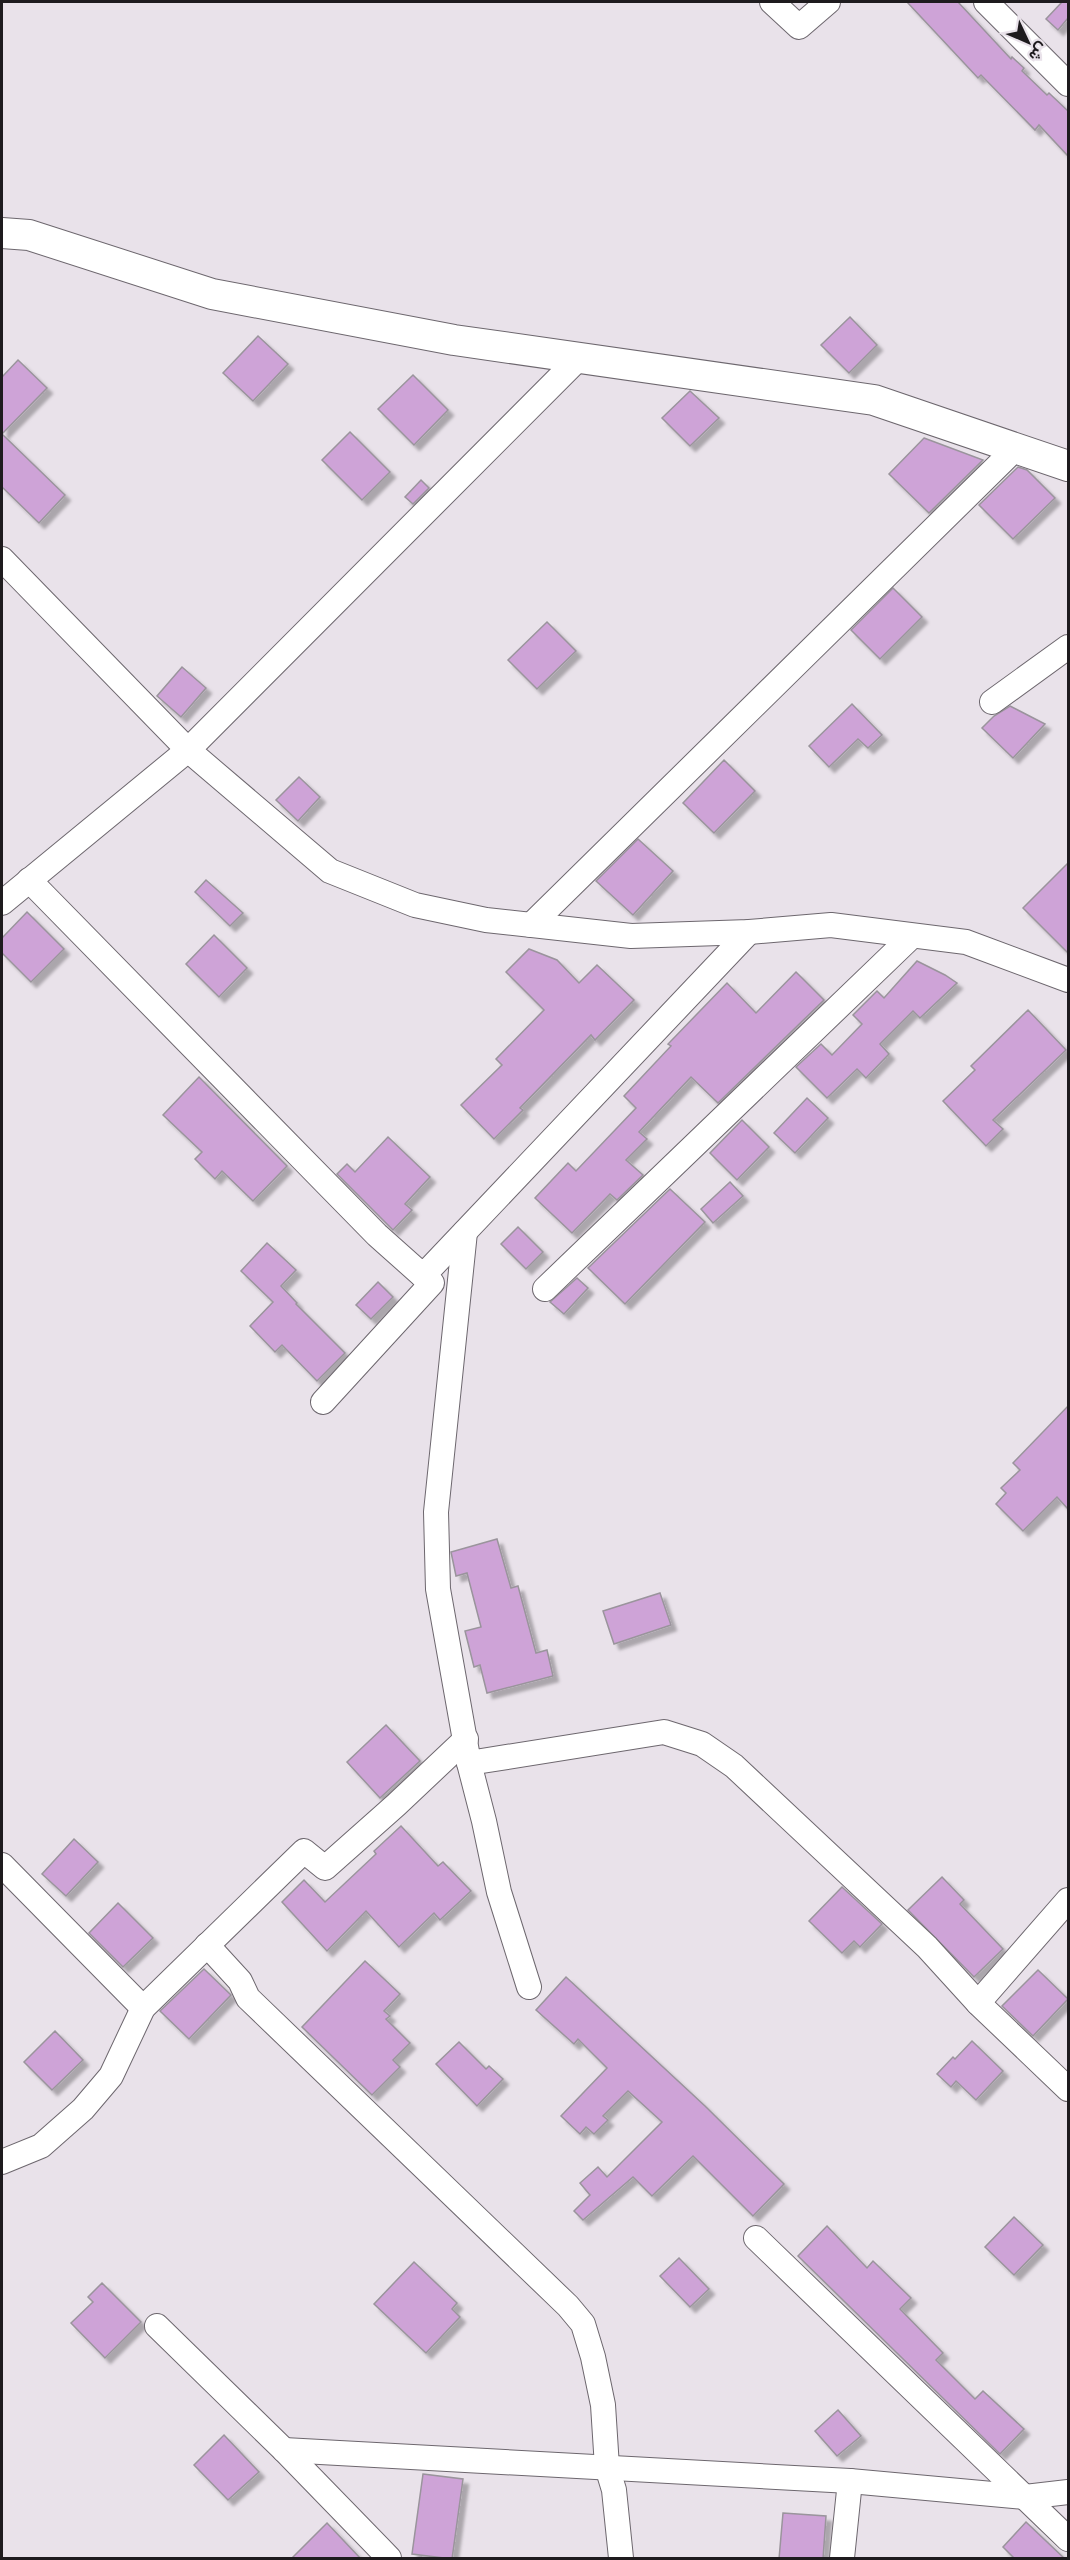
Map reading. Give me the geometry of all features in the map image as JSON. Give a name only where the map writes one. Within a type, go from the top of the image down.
[{"type":"street","points":[[772,2],[799,27],[828,2]]},
{"type":"street","points":[[986,2],[1068,84]]},
{"type":"street","points":[[2,233],[29,235],[212,294],[454,340],[874,400],[1068,466]]},
{"type":"street","points":[[2,903],[188,750],[579,358]]},
{"type":"street","points":[[531,925],[1016,448]]},
{"type":"street","points":[[2,559],[188,750],[330,871],[415,904],[486,920],[631,936],[749,932],[831,925],[966,942],[1068,980]]},
{"type":"street","points":[[992,702],[1068,647]]},
{"type":"street","points":[[29,880],[377,1235],[432,1283],[323,1402]]},
{"type":"street","points":[[423,1276],[749,932]]},
{"type":"street","points":[[545,1289],[912,936]]},
{"type":"street","points":[[465,1232],[436,1512],[438,1589],[467,1751],[499,1892],[529,1987]]},
{"type":"street","points":[[2,2162],[41,2146],[83,2109],[111,2076],[143,2008],[304,1851],[325,1868],[396,1805],[467,1751],[664,1732],[702,1744],[734,1766],[927,1947],[978,2002],[1068,2089]]},
{"type":"street","points":[[2,1864],[143,2008]]},
{"type":"street","points":[[978,2002],[1068,1900]]},
{"type":"street","points":[[207,1945],[240,1981],[248,1998],[568,2306],[583,2324],[603,2405],[608,2467],[614,2490],[621,2559]]},
{"type":"street","points":[[756,2238],[1068,2539]]},
{"type":"street","points":[[157,2326],[284,2450],[389,2559]]},
{"type":"street","points":[[284,2450],[850,2481],[1024,2497],[1068,2492]]},
{"type":"street","points":[[842,2559],[850,2481]]},
{"type":"building","points":[[907,2],[958,2],[1011,59],[1012,57],[1024,68],[1022,71],[1068,111],[1068,156],[1039,125],[1035,130],[981,75],[978,78]]},
{"type":"building","points":[[1062,2],[1068,2],[1068,18],[1058,30],[1046,19]]},
{"type":"building","points":[[850,317],[877,345],[849,373],[821,345]]},
{"type":"building","points":[[258,336],[288,364],[253,401],[223,373]]},
{"type":"building","points":[[18,360],[47,388],[2,434],[2,377]]},
{"type":"building","points":[[413,375],[448,410],[414,445],[378,409]]},
{"type":"building","points":[[690,391],[719,418],[690,446],[662,418]]},
{"type":"building","points":[[350,432],[390,472],[362,500],[322,460]]},
{"type":"building","points":[[2,434],[65,495],[39,523],[2,487]]},
{"type":"building","points":[[924,438],[983,460],[929,513],[889,474]]},
{"type":"building","points":[[1018,467],[1027,470],[1055,498],[1013,539],[979,505]]},
{"type":"building","points":[[421,480],[429,488],[413,504],[405,497]]},
{"type":"building","points":[[893,588],[922,617],[880,659],[851,630]]},
{"type":"building","points":[[547,622],[576,651],[537,689],[508,660]]},
{"type":"building","points":[[182,667],[206,688],[181,717],[157,696]]},
{"type":"building","points":[[852,704],[882,735],[868,748],[858,739],[829,767],[809,746]]},
{"type":"building","points":[[1010,706],[1045,724],[1013,758],[982,728],[994,716]]},
{"type":"building","points":[[724,760],[755,791],[714,833],[683,803]]},
{"type":"building","points":[[299,777],[320,797],[298,821],[276,800]]},
{"type":"building","points":[[638,839],[673,871],[633,915],[596,881]]},
{"type":"building","points":[[1068,863],[1068,953],[1023,908]]},
{"type":"building","points":[[206,880],[243,913],[230,926],[195,892]]},
{"type":"building","points":[[27,912],[64,949],[31,982],[2,953],[2,938]]},
{"type":"building","points":[[214,935],[247,968],[219,997],[186,964]]},
{"type":"building","points":[[529,949],[557,960],[579,983],[597,965],[634,1000],[595,1040],[591,1035],[520,1108],[523,1110],[494,1139],[461,1105],[502,1065],[496,1059],[544,1010],[506,972]]},
{"type":"building","points":[[917,961],[957,983],[920,1018],[913,1011],[880,1044],[889,1054],[866,1078],[857,1069],[827,1098],[796,1067],[821,1044],[832,1055],[862,1024],[853,1015],[877,991],[884,998]]},
{"type":"building","points":[[796,972],[824,1000],[718,1103],[691,1077],[639,1132],[647,1139],[626,1160],[643,1175],[617,1200],[610,1194],[572,1233],[535,1198],[568,1163],[576,1171],[636,1108],[624,1096],[671,1046],[668,1044],[727,983],[756,1013]]},
{"type":"building","points":[[1028,1010],[1066,1050],[993,1120],[1003,1129],[986,1146],[943,1101],[975,1070],[971,1066]]},
{"type":"building","points":[[199,1077],[287,1166],[253,1201],[222,1171],[215,1179],[195,1159],[202,1152],[163,1115]]},
{"type":"building","points":[[807,1098],[828,1118],[795,1153],[774,1133]]},
{"type":"building","points":[[742,1120],[769,1147],[737,1180],[710,1153]]},
{"type":"building","points":[[388,1137],[430,1177],[405,1204],[412,1210],[393,1230],[337,1174],[347,1164],[355,1172]]},
{"type":"building","points":[[730,1182],[743,1196],[713,1223],[701,1209]]},
{"type":"building","points":[[670,1189],[705,1222],[625,1304],[588,1268]]},
{"type":"building","points":[[518,1227],[543,1252],[526,1269],[501,1244]]},
{"type":"building","points":[[267,1243],[296,1270],[281,1286],[345,1353],[317,1381],[282,1345],[275,1352],[250,1326],[273,1302],[241,1271]]},
{"type":"building","points":[[577,1278],[588,1288],[564,1314],[550,1302]]},
{"type":"building","points":[[378,1282],[393,1297],[371,1319],[356,1305]]},
{"type":"building","points":[[1068,1406],[1068,1509],[1057,1497],[1023,1531],[996,1504],[1006,1493],[1001,1488],[1020,1470],[1013,1463]]},
{"type":"building","points":[[497,1539],[511,1588],[518,1586],[536,1653],[547,1650],[553,1676],[487,1693],[480,1665],[474,1667],[465,1631],[481,1627],[467,1573],[456,1576],[451,1552]]},
{"type":"building","points":[[660,1593],[671,1625],[614,1644],[603,1611]]},
{"type":"building","points":[[386,1725],[420,1761],[380,1798],[347,1762]]},
{"type":"building","points":[[401,1826],[438,1866],[443,1862],[471,1891],[440,1920],[434,1913],[399,1947],[366,1911],[327,1951],[282,1902],[304,1880],[325,1902],[376,1854],[374,1851]]},
{"type":"building","points":[[74,1839],[98,1862],[66,1896],[42,1874]]},
{"type":"building","points":[[942,1877],[964,1900],[960,1904],[1003,1949],[974,1977],[908,1910]]},
{"type":"building","points":[[842,1887],[882,1924],[860,1947],[854,1941],[842,1953],[809,1921]]},
{"type":"building","points":[[118,1903],[153,1938],[123,1967],[89,1933]]},
{"type":"building","points":[[365,1961],[400,1994],[384,2011],[390,2016],[386,2019],[410,2043],[393,2060],[400,2067],[372,2095],[302,2027]]},
{"type":"building","points":[[204,1969],[231,1995],[189,2039],[160,2011]]},
{"type":"building","points":[[1038,1970],[1068,1999],[1033,2036],[1002,2006]]},
{"type":"building","points":[[566,1977],[705,2106],[784,2184],[753,2216],[693,2156],[652,2196],[633,2177],[583,2220],[574,2211],[590,2195],[580,2183],[598,2167],[607,2177],[662,2122],[628,2091],[603,2116],[608,2120],[594,2134],[586,2127],[580,2134],[561,2116],[607,2068],[578,2039],[574,2044],[536,2010]]},
{"type":"building","points":[[55,2031],[83,2060],[52,2090],[24,2062]]},
{"type":"building","points":[[972,2041],[1003,2071],[976,2100],[956,2081],[951,2087],[937,2074]]},
{"type":"building","points":[[459,2042],[486,2069],[489,2066],[503,2079],[477,2106],[436,2064]]},
{"type":"building","points":[[1014,2217],[1043,2245],[1014,2275],[985,2247]]},
{"type":"building","points":[[827,2226],[867,2268],[873,2261],[911,2298],[900,2309],[943,2353],[936,2360],[975,2399],[983,2391],[1024,2429],[1000,2454],[798,2256]]},
{"type":"building","points":[[679,2258],[709,2289],[690,2307],[660,2276]]},
{"type":"building","points":[[414,2262],[457,2303],[452,2309],[460,2317],[426,2353],[374,2304]]},
{"type":"building","points":[[102,2283],[141,2322],[105,2358],[71,2323],[93,2302],[88,2297]]},
{"type":"building","points":[[838,2410],[861,2436],[837,2456],[815,2431]]},
{"type":"building","points":[[224,2435],[259,2472],[228,2500],[194,2465]]},
{"type":"building","points":[[423,2474],[463,2479],[452,2559],[412,2554]]},
{"type":"building","points":[[783,2513],[826,2516],[823,2559],[779,2559]]},
{"type":"building","points":[[1026,2522],[1065,2559],[1015,2559],[1003,2547]]},
{"type":"building","points":[[327,2523],[361,2559],[291,2559]]}]
